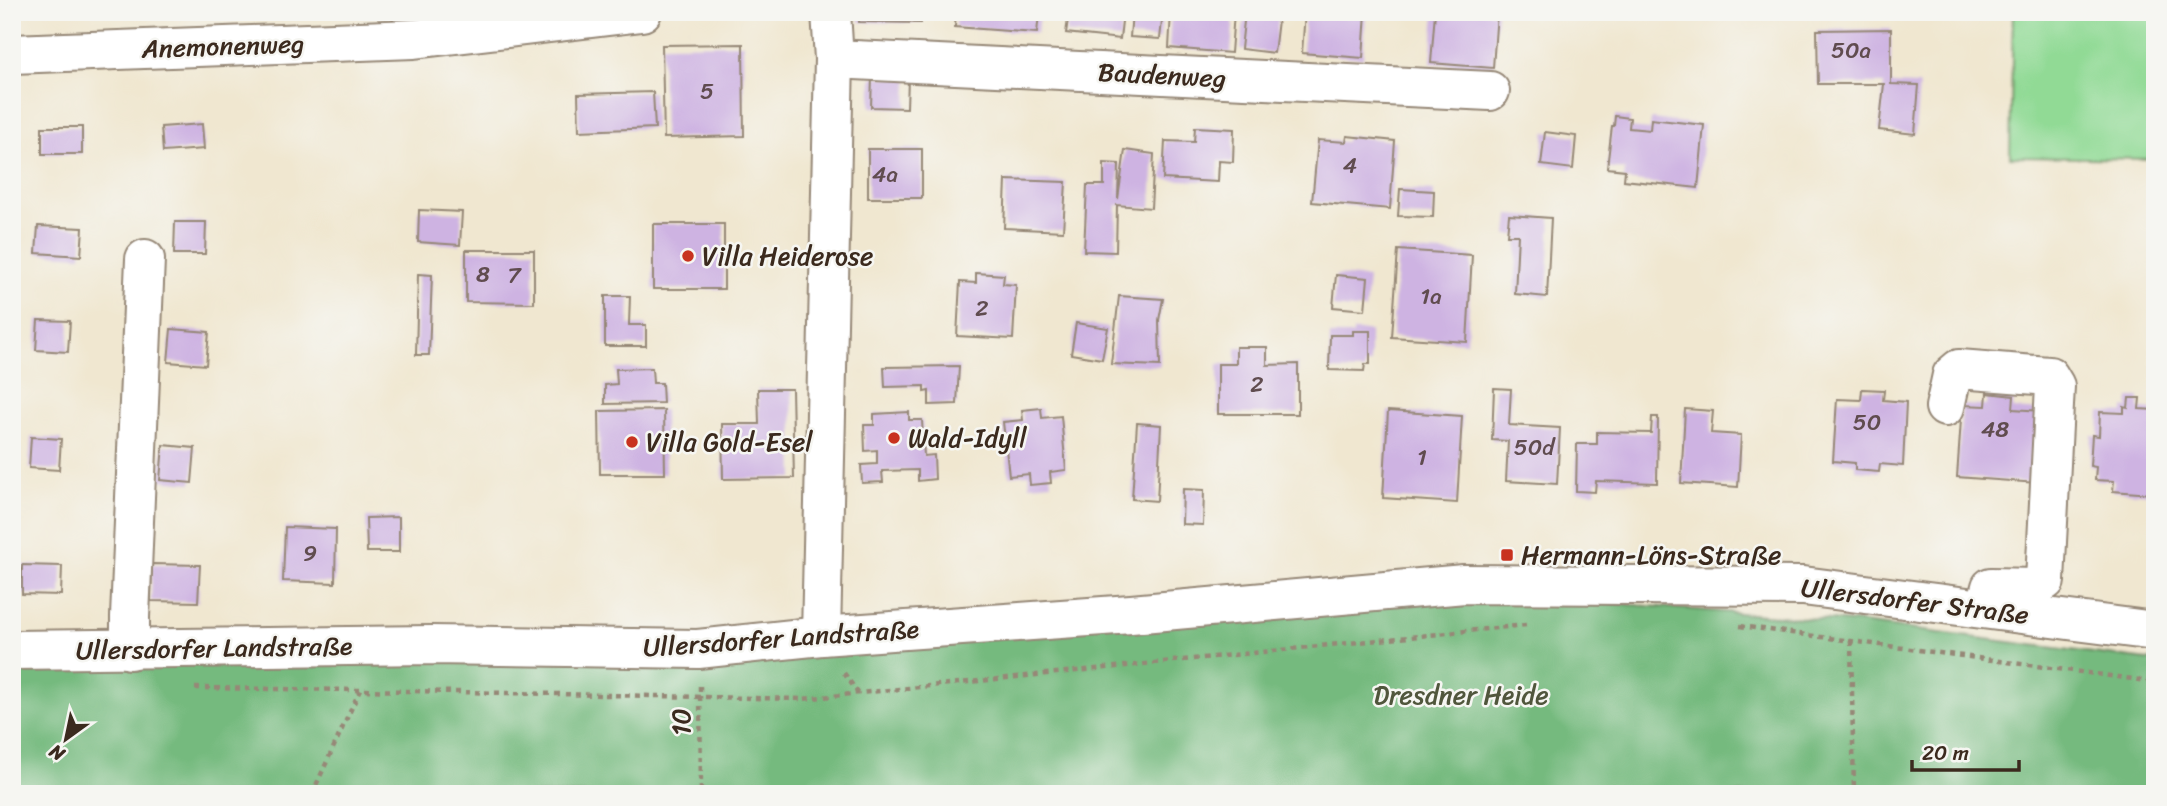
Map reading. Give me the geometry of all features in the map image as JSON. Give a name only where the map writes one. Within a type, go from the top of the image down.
[{"type":"main road","name":"Anemonenweg","points":[[12,54],[414,39],[642,12]]},
{"type":"main road","points":[[821,636],[834,59],[831,12]]},
{"type":"main road","name":"Baudenweg","points":[[834,59],[1490,91]]},
{"type":"main road","points":[[131,650],[130,617],[145,259]]},
{"type":"main road","points":[[1945,407],[1952,375],[1959,369],[2049,376],[2055,386],[2045,581],[2034,588],[1991,587],[1985,609]]},
{"type":"main road","name":"Ullersdorfer Landstraße","points":[[12,650],[431,645],[698,649],[821,636],[1131,614],[1464,584]]},
{"type":"main road","name":"Ullersdorfer Straße","points":[[1464,584],[1803,586],[2155,631]]},
{"type":"path","points":[[193,688],[802,699],[1532,624]]},
{"type":"path","points":[[1733,625],[2155,682]]},
{"type":"path","points":[[1851,641],[1854,794]]},
{"type":"path","name":"10","points":[[698,649],[701,794]]},
{"type":"path","points":[[312,794],[360,690]]},
{"type":"green space","points":[[2013,12],[2155,12],[2155,159],[2010,157]]},
{"type":"green space","name":"Dresdner Heide","points":[[1481,593],[1855,622],[2155,661],[2155,794],[12,794],[12,650],[698,649]]},
{"type":"building","points":[[859,12],[921,12],[921,23],[859,22]]},
{"type":"building","points":[[956,12],[1043,12],[1039,14],[1037,33],[955,27]]},
{"type":"building","points":[[1069,12],[1123,12],[1120,39],[1066,33]]},
{"type":"building","points":[[1132,12],[1163,12],[1160,39],[1130,37]]},
{"type":"building","points":[[1171,12],[1234,12],[1231,53],[1169,48]]},
{"type":"building","points":[[1245,12],[1279,12],[1274,53],[1241,49]]},
{"type":"building","points":[[1305,12],[1366,12],[1363,58],[1302,53]]},
{"type":"building","points":[[1435,12],[1497,12],[1493,68],[1431,63]]},
{"type":"building","points":[[1891,29],[1891,84],[1919,85],[1915,134],[1879,130],[1884,84],[1818,84],[1817,30]]},
{"type":"building","points":[[743,44],[744,136],[664,138],[662,45]]},
{"type":"building","points":[[872,77],[908,78],[907,108],[871,107]]},
{"type":"building","points":[[653,92],[655,128],[579,131],[578,94]]},
{"type":"building","points":[[1615,116],[1630,118],[1629,128],[1650,130],[1651,119],[1704,125],[1698,188],[1624,180],[1625,170],[1607,168]]},
{"type":"building","points":[[202,124],[204,149],[163,152],[161,127]]},
{"type":"building","points":[[42,127],[82,127],[82,154],[42,154]]},
{"type":"building","points":[[1195,127],[1234,129],[1233,162],[1219,161],[1218,182],[1163,179],[1165,141],[1194,142]]},
{"type":"building","points":[[1545,132],[1576,136],[1573,169],[1541,165]]},
{"type":"building","points":[[1347,136],[1395,141],[1390,209],[1312,202],[1318,140],[1346,142]]},
{"type":"building","points":[[868,149],[922,149],[922,198],[868,198]]},
{"type":"building","points":[[1125,150],[1154,154],[1151,208],[1117,205],[1116,252],[1084,251],[1087,185],[1104,185],[1104,163],[1119,164],[1118,199]]},
{"type":"building","points":[[1006,180],[1066,182],[1063,231],[1004,228]]},
{"type":"building","points":[[1400,189],[1434,191],[1433,217],[1398,216]]},
{"type":"building","points":[[419,210],[462,212],[460,245],[418,242]]},
{"type":"building","points":[[1509,215],[1551,218],[1547,297],[1515,294],[1518,235],[1507,235]]},
{"type":"building","points":[[175,222],[206,222],[205,254],[174,254]]},
{"type":"building","name":"Villa Heiderose","points":[[653,224],[724,224],[724,289],[653,289]]},
{"type":"building","points":[[38,226],[83,228],[81,256],[36,253]]},
{"type":"building","points":[[466,250],[534,250],[534,303],[466,302]]},
{"type":"building","points":[[1398,250],[1472,255],[1467,342],[1392,337]]},
{"type":"building","points":[[976,273],[1004,275],[1003,284],[1016,285],[1013,339],[957,336],[960,282],[976,283]]},
{"type":"building","points":[[418,274],[432,275],[429,355],[416,355]]},
{"type":"building","points":[[1336,275],[1368,278],[1365,310],[1333,307]]},
{"type":"building","points":[[605,296],[630,296],[629,325],[646,325],[646,346],[605,346]]},
{"type":"building","points":[[1119,296],[1163,299],[1159,320],[1160,366],[1111,364]]},
{"type":"building","points":[[38,320],[70,321],[68,352],[36,350]]},
{"type":"building","points":[[1076,323],[1108,328],[1102,359],[1071,354]]},
{"type":"building","points":[[171,329],[209,332],[206,365],[168,362]]},
{"type":"building","points":[[1353,331],[1370,331],[1370,364],[1365,364],[1364,371],[1329,370],[1330,335],[1353,335]]},
{"type":"building","points":[[1236,347],[1267,347],[1267,365],[1298,364],[1298,414],[1218,414],[1218,364],[1236,364]]},
{"type":"building","points":[[959,366],[957,404],[929,405],[929,391],[924,392],[924,386],[885,387],[884,367]]},
{"type":"building","points":[[652,368],[653,383],[662,383],[663,403],[605,404],[605,385],[617,384],[616,369]]},
{"type":"building","points":[[1494,388],[1511,389],[1509,425],[1560,428],[1557,484],[1506,481],[1508,441],[1492,440]]},
{"type":"building","points":[[758,389],[792,389],[794,478],[723,479],[722,424],[759,424]]},
{"type":"building","points":[[1862,389],[1884,390],[1883,400],[1906,402],[1903,466],[1880,464],[1879,472],[1855,470],[1855,463],[1833,461],[1837,399],[1861,400]]},
{"type":"building","points":[[1987,393],[2014,396],[2013,409],[2043,411],[2037,483],[1957,477],[1962,405],[1986,406]]},
{"type":"building","points":[[2129,398],[2140,398],[2139,409],[2155,410],[2155,485],[2152,485],[2151,494],[2113,491],[2114,481],[2095,480],[2096,467],[2090,466],[2092,435],[2099,436],[2100,412],[2124,413],[2124,407],[2128,408]]},
{"type":"building","points":[[1041,408],[1042,418],[1061,416],[1066,470],[1050,472],[1051,483],[1030,485],[1029,474],[1009,476],[1003,422],[1023,420],[1022,410]]},
{"type":"building","points":[[1685,409],[1713,411],[1711,433],[1741,435],[1738,487],[1681,483]]},
{"type":"building","name":"Villa Gold-Esel","points":[[664,410],[665,474],[600,474],[599,411]]},
{"type":"building","points":[[1388,411],[1462,416],[1457,503],[1383,498]]},
{"type":"building","name":"Wald-Idyll","points":[[909,412],[909,420],[922,420],[924,456],[934,455],[935,479],[918,481],[918,470],[882,471],[883,482],[862,483],[861,465],[877,464],[877,450],[865,451],[864,425],[874,425],[874,414]]},
{"type":"building","points":[[1652,417],[1658,417],[1657,483],[1596,481],[1595,492],[1576,491],[1577,444],[1597,444],[1597,432],[1651,433]]},
{"type":"building","points":[[1137,423],[1161,425],[1157,501],[1132,499]]},
{"type":"building","points":[[31,437],[61,439],[59,470],[29,468]]},
{"type":"building","points":[[163,445],[195,448],[192,483],[160,480]]},
{"type":"building","points":[[1183,489],[1204,490],[1203,525],[1182,524]]},
{"type":"building","points":[[399,517],[399,552],[367,552],[366,518]]},
{"type":"building","points":[[285,527],[336,529],[335,583],[283,581]]},
{"type":"building","points":[[152,564],[200,565],[198,602],[151,601]]},
{"type":"building","points":[[22,565],[62,566],[61,595],[22,594]]},
{"type":"place","name":"Villa Heiderose","points":[[688,256]]},
{"type":"place","name":"Wald-Idyll","points":[[894,438]]},
{"type":"place","name":"Villa Gold-Esel","points":[[632,442]]},
{"type":"place","name":"Hermann-Löns-Straße","points":[[1507,555]]}]
